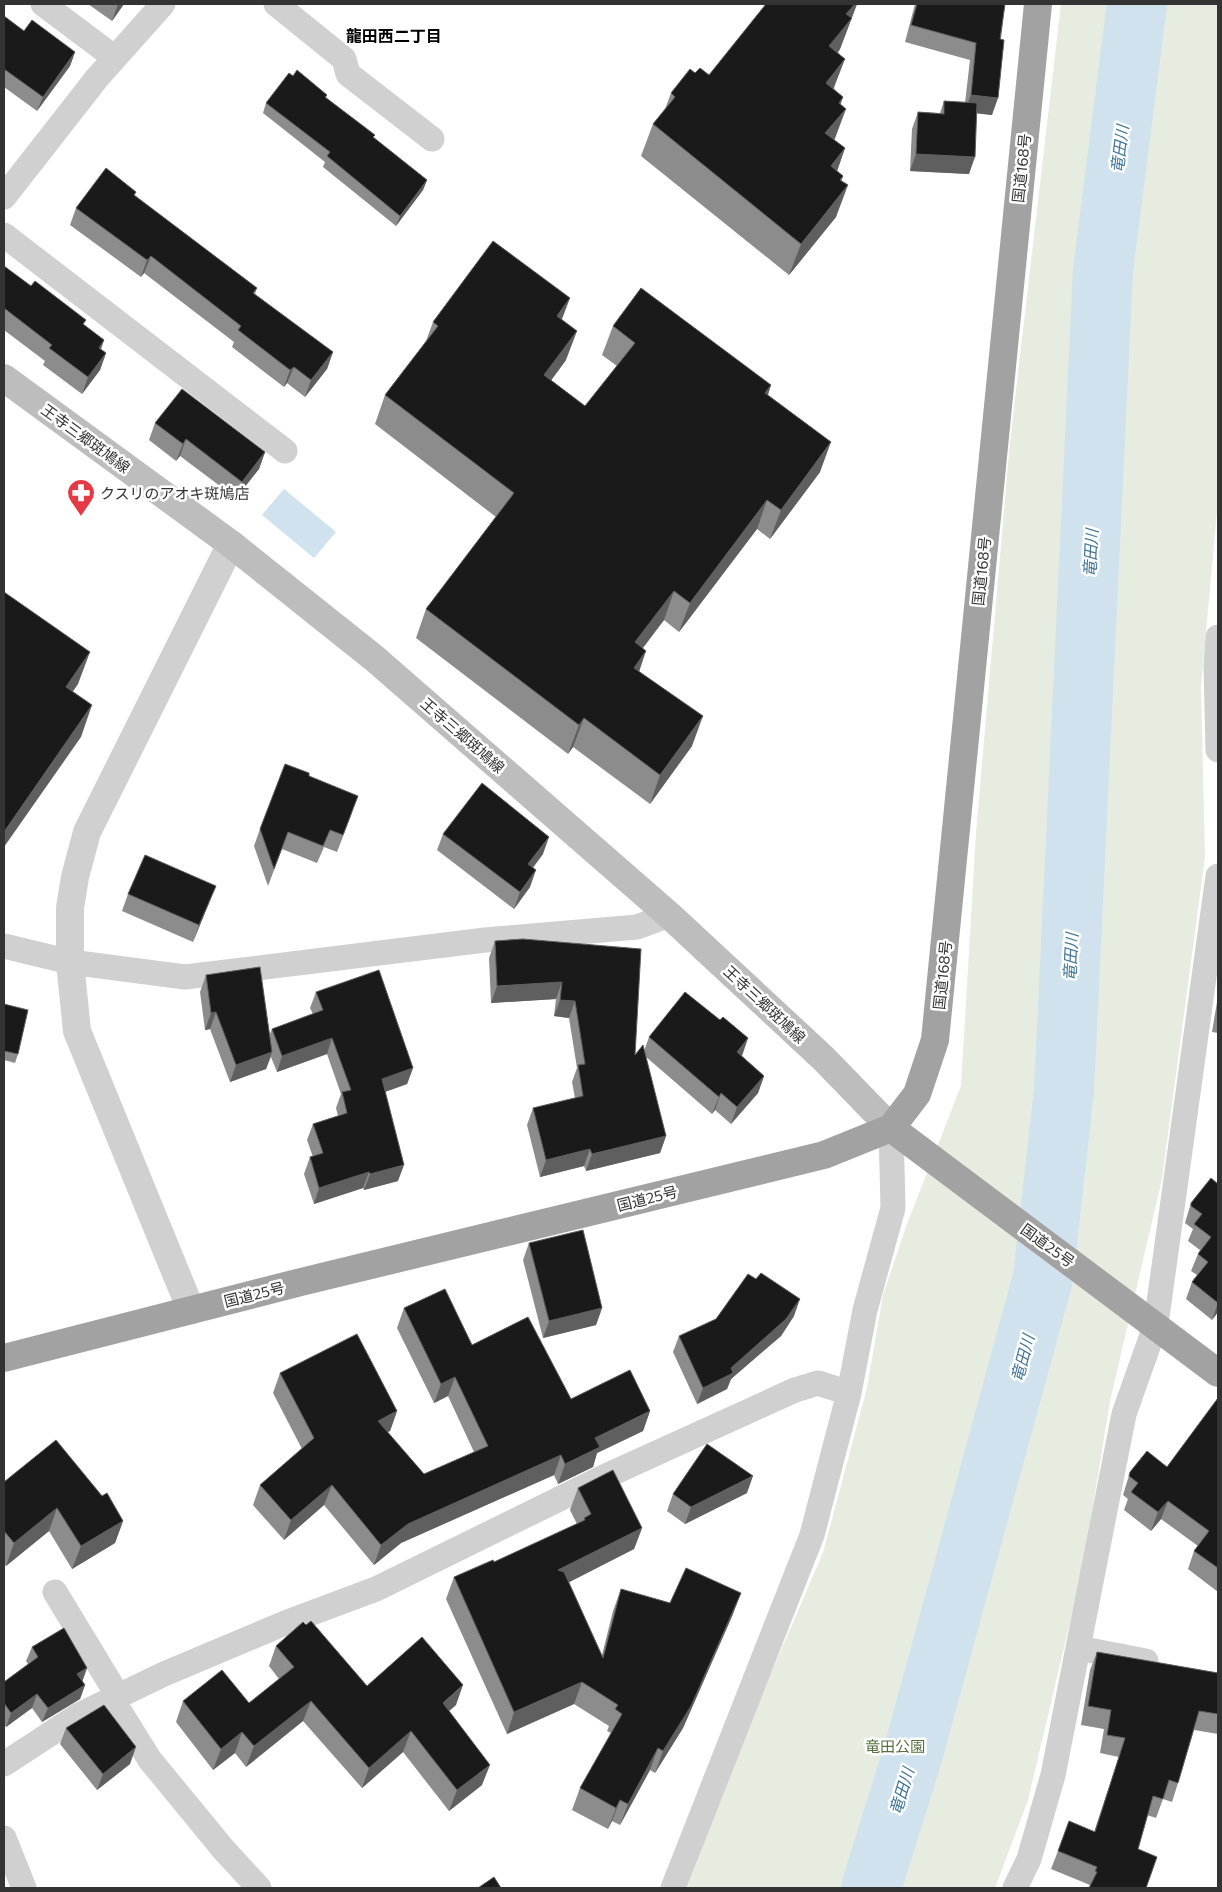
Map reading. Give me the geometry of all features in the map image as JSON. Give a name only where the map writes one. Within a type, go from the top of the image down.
[{"type":"highway","name":"国道168号","points":[[891,1128],[917,1094],[935,1040],[1038,4]]},
{"type":"highway","name":"国道25号","points":[[4,1358],[190,1310],[824,1154],[891,1128],[958,1180],[1156,1324],[1218,1373]]},
{"type":"main road","name":"王寺三郷斑鳩線","points":[[4,378],[231,544],[374,658],[669,914],[823,1058],[891,1128]]},
{"type":"street","points":[[43,4],[115,58]]},
{"type":"street","points":[[4,197],[115,58],[163,4]]},
{"type":"street","points":[[276,4],[344,59],[348,74],[432,140]]},
{"type":"street","points":[[4,235],[285,451]]},
{"type":"street","points":[[190,1310],[77,1031],[70,962],[70,908],[75,877],[87,832],[231,544]]},
{"type":"street","points":[[1218,637],[1216,666],[1218,750]]},
{"type":"street","points":[[1015,1888],[1028,1859],[1053,1775],[1124,1414],[1156,1324],[1218,876]]},
{"type":"street","points":[[4,946],[70,962],[185,977],[485,940],[637,927],[669,914]]},
{"type":"street","points":[[673,1888],[812,1535],[849,1393],[865,1310],[894,1208],[891,1128]]},
{"type":"street","points":[[4,1764],[79,1715],[285,1623],[376,1589],[604,1477],[795,1390],[818,1383],[849,1393]]},
{"type":"street","points":[[55,1592],[150,1760],[224,1850],[259,1888]]},
{"type":"street","points":[[1078,1648],[1171,1666]]},
{"type":"street","points":[[4,1838],[24,1888]]},
{"type":"green space","name":"竜田公園","points":[[1061,4],[1218,4],[1218,501],[1201,687],[1205,857],[1162,1179],[1110,1401],[1083,1567],[1028,1800],[995,1888],[687,1888],[746,1731],[823,1553],[867,1388],[883,1295],[907,1224],[961,1086],[976,833],[1010,442]]},
{"type":"water","points":[[284,489],[336,532],[314,558],[262,515]]},
{"type":"building","points":[[766,4],[855,4],[846,14],[852,18],[829,46],[845,59],[826,83],[843,97],[839,103],[846,109],[825,133],[845,148],[831,166],[843,176],[840,180],[848,185],[801,244],[653,124],[675,97],[671,93],[690,69],[695,73],[700,68],[709,75]]},
{"type":"building","points":[[917,4],[1005,4],[1000,39],[1004,40],[998,98],[971,95],[976,43],[911,25]]},
{"type":"building","points":[[4,16],[24,31],[32,20],[75,52],[43,97],[4,69]]},
{"type":"building","points":[[297,70],[327,95],[325,97],[375,135],[373,137],[427,180],[400,216],[327,156],[330,152],[266,103],[289,73],[293,76]]},
{"type":"building","points":[[944,101],[977,103],[975,157],[916,154],[918,112],[944,114]]},
{"type":"building","points":[[106,168],[136,192],[134,195],[257,288],[253,293],[333,352],[311,380],[294,367],[290,370],[238,330],[241,326],[151,256],[147,260],[76,208]]},
{"type":"building","points":[[493,241],[570,298],[557,316],[577,331],[544,375],[585,406],[635,343],[613,326],[641,288],[771,385],[765,393],[831,442],[781,510],[767,500],[690,603],[674,591],[635,642],[646,651],[634,668],[703,716],[660,775],[584,718],[579,725],[426,609],[514,493],[385,395],[438,326],[433,322]]},
{"type":"building","points":[[4,266],[31,286],[35,281],[86,320],[83,324],[104,340],[99,348],[106,353],[88,377],[49,348],[52,345],[4,308]]},
{"type":"building","points":[[182,389],[265,452],[242,482],[186,439],[183,444],[155,423]]},
{"type":"building","points":[[4,592],[90,652],[66,687],[92,705],[4,832]]},
{"type":"building","points":[[285,764],[358,796],[343,835],[330,830],[323,846],[288,832],[274,869],[260,829]]},
{"type":"building","points":[[482,783],[549,837],[528,864],[536,870],[520,892],[443,834]]},
{"type":"building","points":[[145,855],[216,886],[199,925],[128,894]]},
{"type":"building","points":[[523,939],[641,949],[635,1055],[643,1045],[666,1136],[592,1154],[590,1149],[546,1160],[533,1108],[583,1096],[578,1065],[585,1064],[575,1001],[560,1000],[562,982],[497,986],[495,941]]},
{"type":"building","points":[[260,967],[272,1052],[236,1065],[216,1012],[211,1013],[206,975]]},
{"type":"building","points":[[379,970],[413,1068],[382,1079],[404,1165],[370,1174],[369,1172],[319,1188],[310,1157],[323,1153],[313,1124],[347,1113],[342,1092],[351,1090],[332,1038],[282,1056],[272,1029],[323,1010],[316,992]]},
{"type":"building","points":[[685,992],[720,1020],[723,1017],[748,1038],[737,1052],[764,1076],[737,1107],[721,1093],[719,1097],[649,1037]]},
{"type":"building","points":[[4,1004],[28,1010],[18,1054],[4,1051]]},
{"type":"building","points":[[1211,1178],[1218,1184],[1218,1303],[1192,1282],[1208,1262],[1198,1254],[1211,1237],[1194,1224],[1202,1214],[1191,1206],[1191,1203]]},
{"type":"building","points":[[583,1230],[602,1308],[549,1321],[529,1243]]},
{"type":"building","points":[[761,1273],[800,1299],[786,1319],[731,1368],[733,1373],[703,1388],[679,1336],[716,1319],[748,1274],[756,1279]]},
{"type":"building","points":[[445,1289],[472,1345],[528,1317],[571,1399],[630,1370],[650,1411],[595,1438],[600,1447],[565,1464],[561,1455],[408,1524],[381,1545],[332,1485],[291,1520],[260,1485],[314,1438],[280,1373],[357,1334],[397,1411],[378,1421],[424,1474],[488,1446],[455,1377],[441,1384],[404,1308]]},
{"type":"building","points":[[1218,1398],[1218,1568],[1194,1551],[1209,1531],[1168,1501],[1158,1512],[1131,1492],[1138,1483],[1129,1476],[1130,1472],[1147,1451],[1167,1467]]},
{"type":"building","points":[[56,1440],[102,1496],[107,1493],[123,1521],[81,1546],[57,1508],[14,1543],[4,1531],[4,1482]]},
{"type":"building","points":[[707,1444],[753,1476],[691,1507],[673,1494]]},
{"type":"building","points":[[613,1470],[642,1528],[558,1570],[564,1572],[603,1658],[621,1589],[670,1603],[686,1568],[741,1593],[691,1706],[663,1751],[658,1748],[628,1804],[620,1800],[616,1808],[580,1788],[622,1714],[615,1709],[618,1705],[582,1682],[514,1712],[454,1577],[493,1560],[494,1562],[585,1520],[584,1518],[591,1514],[578,1488]]},
{"type":"building","points":[[311,1621],[367,1686],[422,1637],[463,1685],[443,1703],[490,1765],[457,1790],[411,1731],[369,1768],[311,1701],[254,1746],[242,1732],[221,1749],[183,1701],[222,1670],[249,1703],[294,1667],[276,1646],[303,1622],[306,1625]]},
{"type":"building","points":[[64,1628],[87,1668],[77,1674],[85,1685],[48,1708],[37,1694],[11,1713],[4,1703],[4,1682],[38,1657],[32,1647]]},
{"type":"building","points":[[1097,1652],[1218,1673],[1218,1714],[1199,1711],[1178,1783],[1169,1780],[1163,1799],[1153,1796],[1138,1849],[1157,1857],[1146,1888],[1089,1888],[1097,1872],[1095,1871],[1097,1867],[1058,1851],[1069,1821],[1095,1832],[1125,1738],[1107,1735],[1111,1710],[1088,1706]]},
{"type":"building","points":[[104,1705],[136,1747],[103,1774],[66,1728]]},
{"type":"building","points":[[494,1877],[501,1888],[478,1888]]},
{"type":"waterway","name":"竜田川","points":[[871,1888],[914,1750],[1043,1278],[1064,1091],[1103,270],[1137,4]]},
{"type":"place","name":"クスリのアオキ斑鳩店","points":[[81,517]]},
{"type":"district","name":"龍田西二丁目","points":[[394,35]]}]
